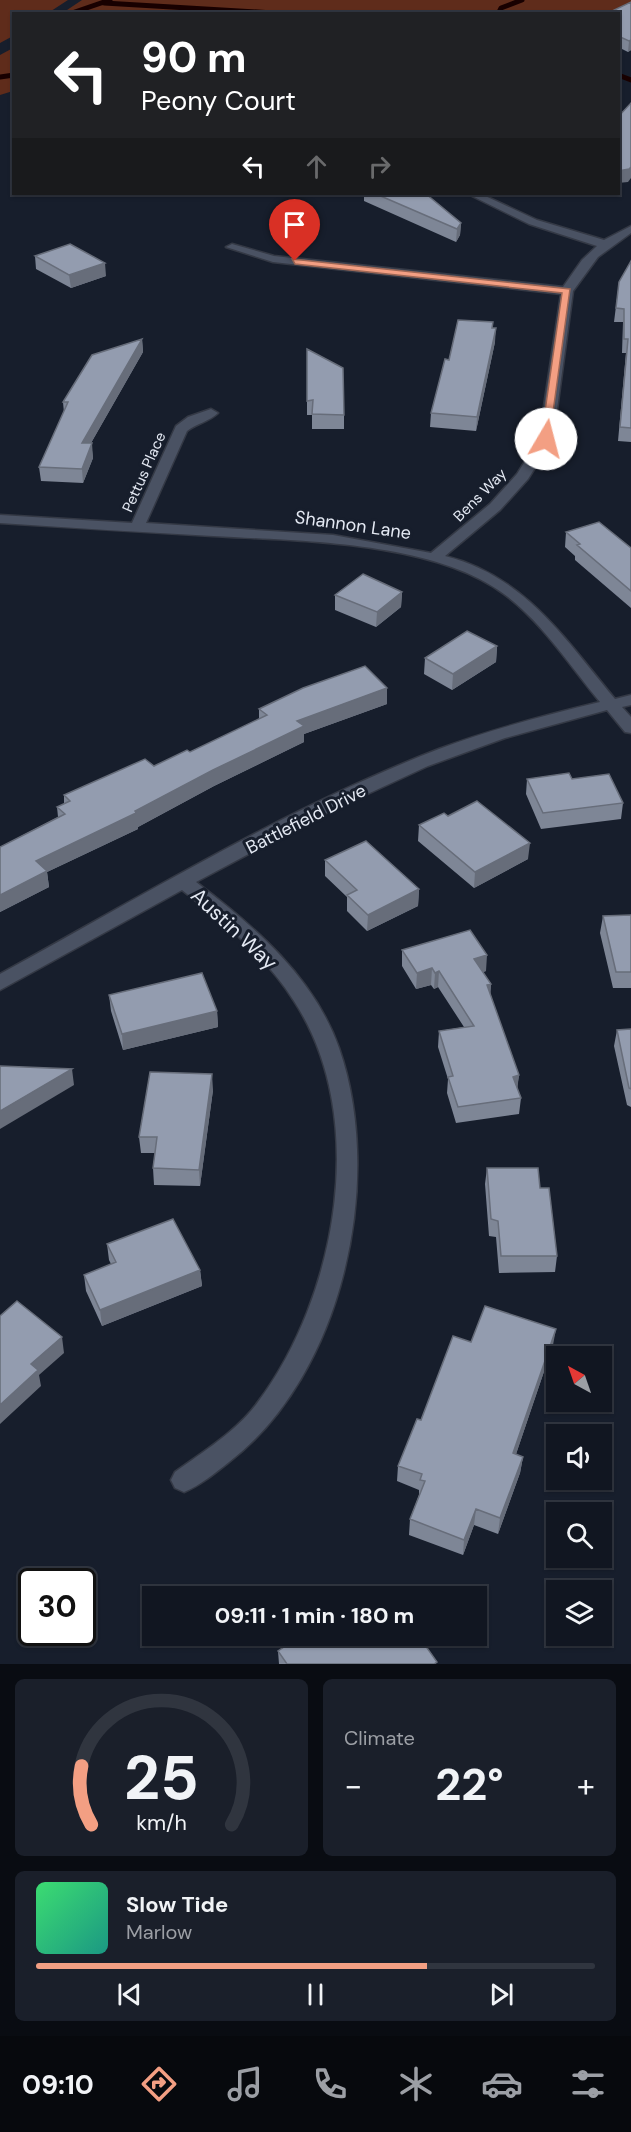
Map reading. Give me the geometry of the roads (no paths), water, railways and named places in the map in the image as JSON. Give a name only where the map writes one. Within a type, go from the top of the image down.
[{"type":"street","points":[[475,195],[533,222],[604,244]]},
{"type":"street","name":"Bens Way","points":[[435,557],[495,507],[523,476],[546,439],[567,291],[577,272],[604,244],[631,229]]},
{"type":"street","points":[[232,247],[273,259],[429,274],[567,291]]},
{"type":"street","name":"Pettus Place","points":[[137,527],[181,429],[193,420],[211,413]]},
{"type":"street","name":"Shannon Lane","points":[[0,519],[333,539],[435,557],[484,575],[530,608],[631,728]]},
{"type":"street","name":"Battlefield Drive","points":[[0,983],[296,822],[424,762],[476,742],[631,700]]},
{"type":"street","name":"Austin Way","points":[[184,882],[222,911],[266,952],[304,999],[326,1046],[341,1096],[347,1139],[346,1209],[334,1270],[317,1320],[303,1350],[266,1412],[228,1449],[184,1480]]},
{"type":"waterway","points":[[75,12],[110,0]]},
{"type":"waterway","points":[[499,12],[501,8],[522,0]]},
{"type":"waterway","points":[[104,3],[256,12]]},
{"type":"waterway","points":[[0,77],[12,75]]},
{"type":"waterway","points":[[620,76],[631,80]]}]
